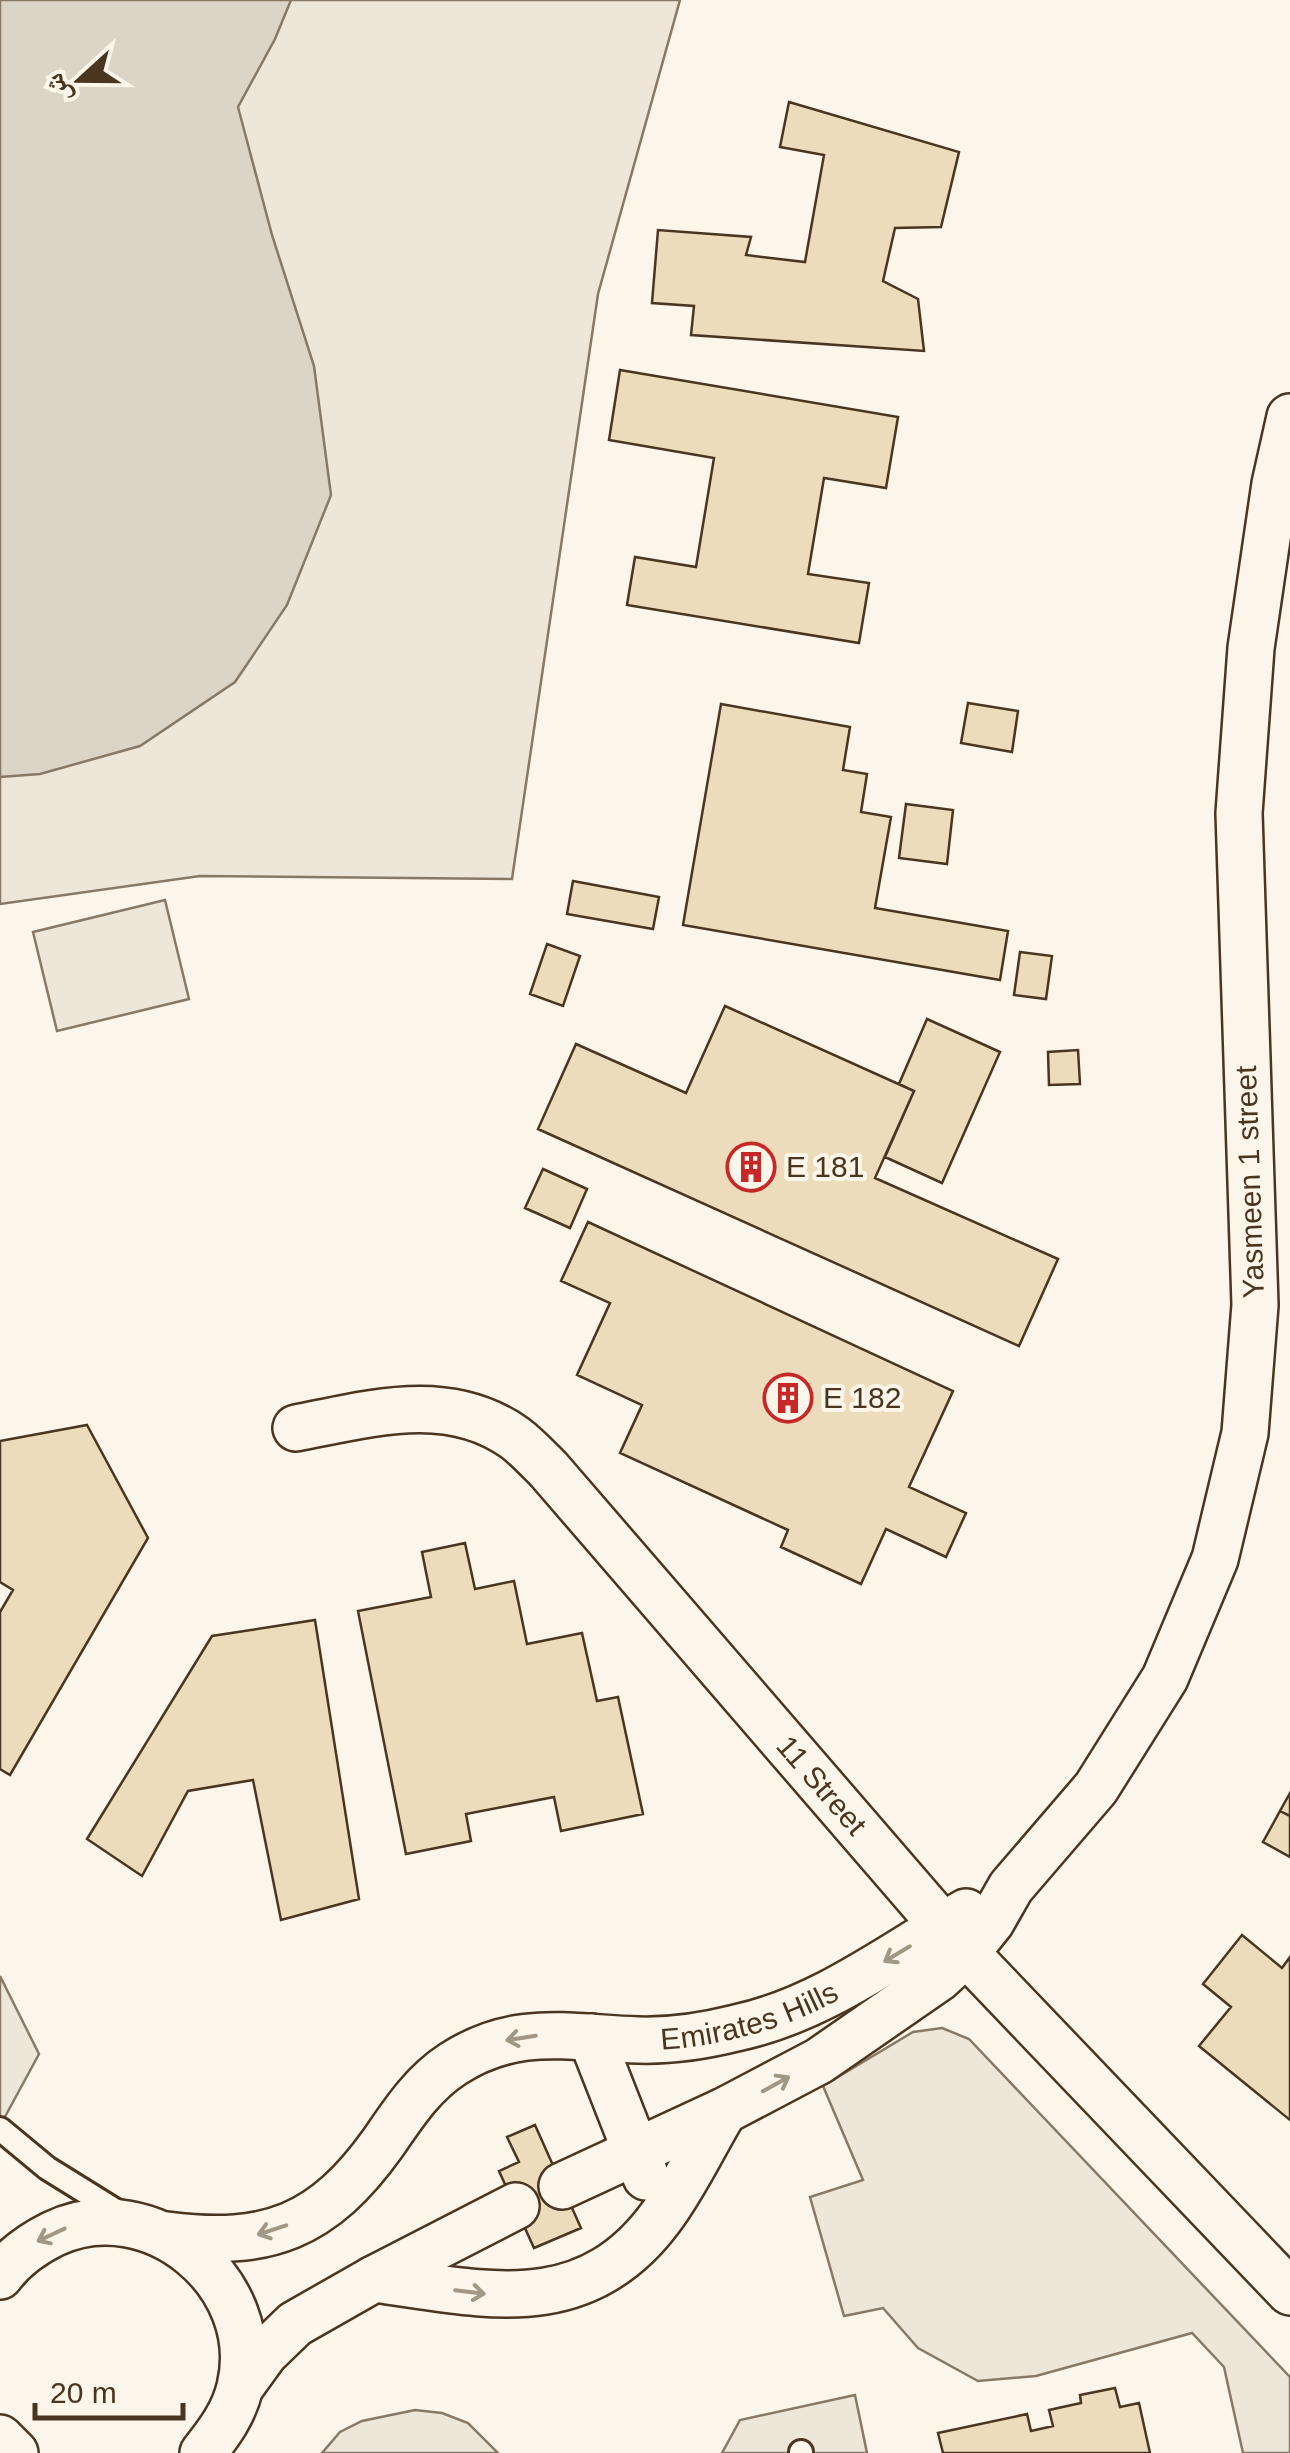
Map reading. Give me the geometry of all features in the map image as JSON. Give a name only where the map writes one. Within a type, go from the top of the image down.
[{"type":"street","name":"Yasmeen 1 street","points":[[1012,1887],[1096,1788],[1164,1678],[1214,1559],[1246,1433],[1254,1305],[1239,814],[1251,648],[1275,484],[1290,417]]},
{"type":"street","name":"11 Street","points":[[296,1428],[425,1406],[472,1416],[514,1437],[550,1470],[954,1940],[1290,2292]]},
{"type":"street","name":"Emirates Hills","points":[[1,2264],[66,2228],[104,2222],[218,2242],[268,2234],[314,2215],[354,2184],[413,2099],[453,2064],[501,2042],[554,2033],[640,2040],[690,2037],[786,2014],[991,1922],[1012,1887]]},
{"type":"street","name":"Emirates Hills","points":[[562,2186],[724,2112],[864,2031],[938,1978],[954,1940]]},
{"type":"street","points":[[592,2037],[662,2216]]},
{"type":"street","points":[[374,2279],[516,2296],[559,2290],[599,2274],[634,2249],[662,2216],[724,2112]]},
{"type":"street","points":[[217,2444],[241,2386],[265,2353],[294,2324],[516,2206]]},
{"type":"street","points":[[154,2230],[204,2262],[230,2298],[243,2341],[241,2386]]},
{"type":"street","points":[[0,2438],[15,2453]]},
{"type":"lane","points":[[0,2129],[93,2199],[154,2230]]},
{"type":"shaded area","points":[[0,0],[680,0],[598,294],[512,879],[200,876],[0,904]]},
{"type":"shaded area","points":[[0,0],[291,0],[238,107],[272,235],[314,366],[331,495],[287,605],[235,682],[140,746],[40,774],[0,777]]},
{"type":"shaded area","points":[[165,900],[189,999],[57,1031],[33,932]]},
{"type":"shaded area","points":[[0,1976],[39,2054],[0,2126]]},
{"type":"shaded area","points":[[942,2028],[969,2039],[1290,2377],[1290,2453],[1243,2453],[1224,2367],[1192,2333],[1036,2376],[978,2381],[918,2348],[883,2308],[844,2316],[810,2197],[863,2180],[823,2086],[913,2032]]},
{"type":"shaded area","points":[[855,2395],[867,2453],[722,2453],[740,2420]]},
{"type":"shaded area","points":[[415,2410],[442,2413],[468,2423],[498,2453],[322,2453],[340,2432],[362,2421]]},
{"type":"building","points":[[789,102],[959,152],[941,227],[895,228],[883,281],[918,299],[924,351],[691,335],[694,306],[652,303],[658,230],[751,237],[746,255],[805,262],[824,155],[780,147]]},
{"type":"building","points":[[620,370],[898,417],[886,488],[824,478],[808,574],[869,583],[859,643],[627,605],[635,557],[696,567],[714,458],[609,440]]},
{"type":"building","points":[[968,703],[1018,711],[1012,752],[961,743]]},
{"type":"building","points":[[721,704],[850,727],[843,770],[867,774],[861,812],[891,817],[875,908],[1008,931],[1000,980],[683,925]]},
{"type":"building","points":[[906,804],[953,810],[947,864],[899,858]]},
{"type":"building","points":[[573,881],[659,897],[653,929],[567,914]]},
{"type":"building","points":[[547,944],[580,956],[563,1006],[530,994]]},
{"type":"building","points":[[1020,952],[1052,956],[1046,999],[1014,995]]},
{"type":"building","name":"E 181","points":[[725,1006],[914,1091],[875,1178],[1058,1259],[1019,1346],[538,1129],[576,1044],[686,1093]]},
{"type":"building","points":[[927,1019],[1000,1052],[942,1183],[885,1157],[914,1091],[899,1084]]},
{"type":"building","points":[[1078,1050],[1080,1084],[1049,1085],[1048,1052]]},
{"type":"building","points":[[543,1169],[587,1189],[570,1228],[525,1208]]},
{"type":"building","name":"E 182","points":[[588,1222],[953,1391],[909,1487],[966,1513],[946,1557],[886,1529],[861,1584],[781,1547],[788,1530],[620,1453],[642,1405],[577,1375],[610,1303],[561,1281]]},
{"type":"building","points":[[87,1425],[148,1538],[10,1775],[0,1769],[0,1612],[13,1590],[0,1582],[0,1441]]},
{"type":"building","points":[[465,1543],[475,1589],[514,1581],[527,1644],[582,1633],[597,1701],[618,1697],[643,1814],[561,1831],[554,1797],[466,1814],[471,1841],[406,1854],[358,1611],[431,1597],[422,1552]]},
{"type":"building","points":[[315,1620],[359,1899],[281,1920],[253,1780],[188,1791],[142,1876],[87,1839],[212,1636]]},
{"type":"building","points":[[1290,1793],[1290,1816],[1280,1811]]},
{"type":"building","points":[[1280,1811],[1290,1816],[1290,1857],[1263,1842]]},
{"type":"building","points":[[1242,1935],[1282,1968],[1290,1957],[1290,2120],[1199,2046],[1231,2007],[1203,1984]]},
{"type":"building","points":[[535,2125],[581,2228],[534,2248],[499,2171],[519,2162],[507,2137]]},
{"type":"building","points":[[1115,2388],[1120,2407],[1139,2403],[1150,2453],[943,2453],[938,2433],[1027,2414],[1031,2431],[1053,2426],[1049,2410],[1081,2403],[1080,2395]]},
{"type":"place","name":"E 181","points":[[751,1167]]},
{"type":"place","name":"E 182","points":[[788,1398]]}]
